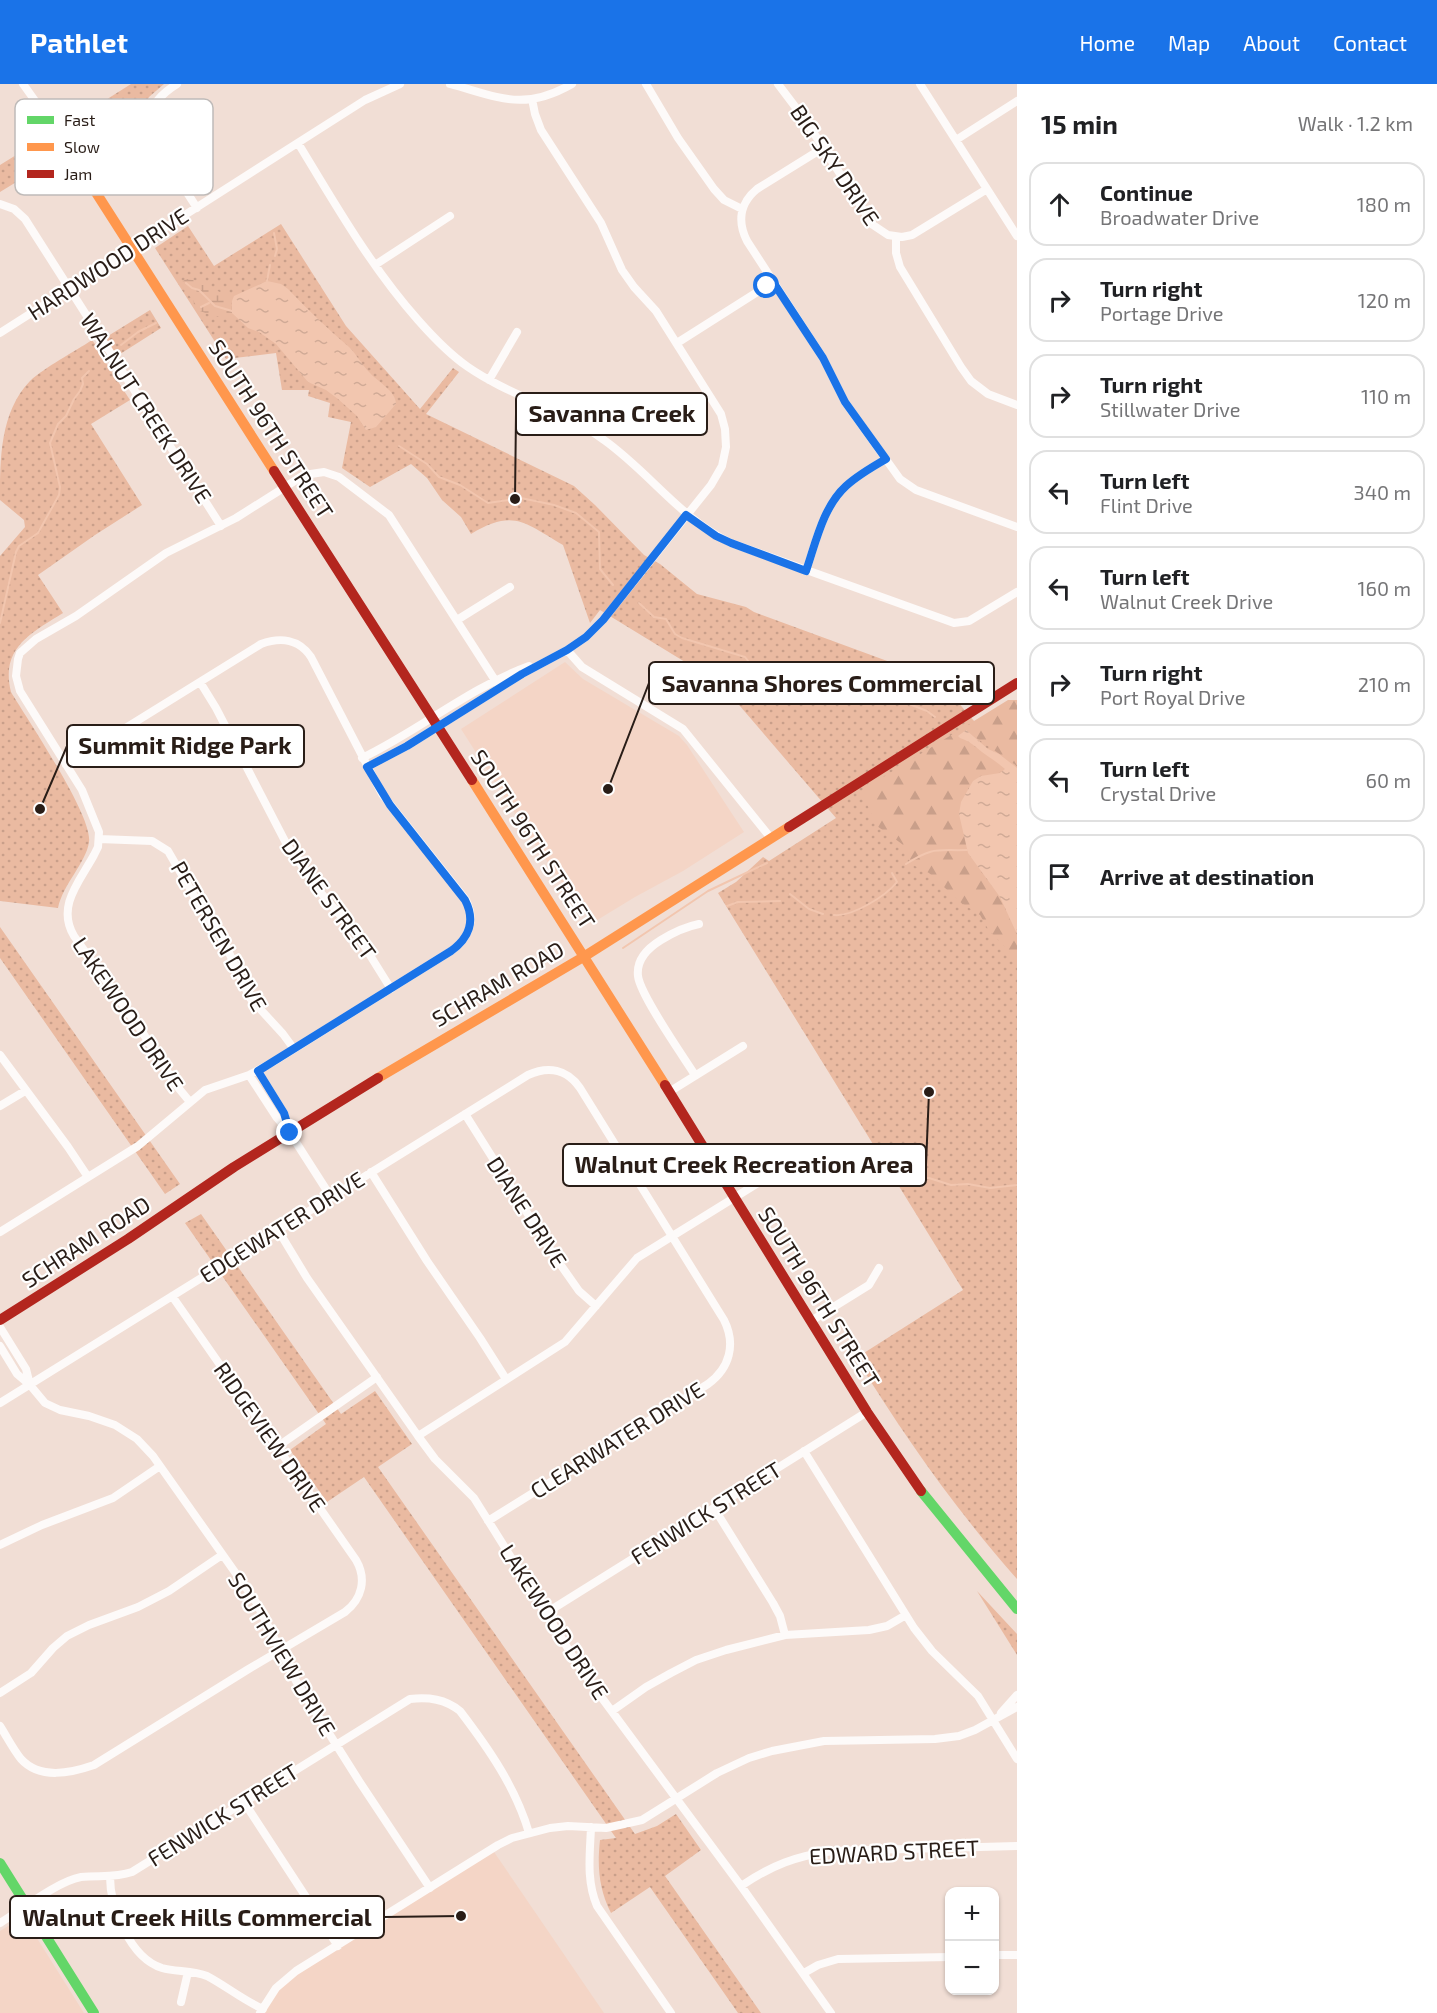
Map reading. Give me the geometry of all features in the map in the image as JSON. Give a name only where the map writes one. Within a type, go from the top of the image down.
[{"type":"main road","name":"SOUTH 96TH STREET","points":[[98,195],[585,956],[867,1412],[927,1500],[1017,1609]]},
{"type":"main road","name":"SCHRAM ROAD","points":[[0,1320],[290,1133],[394,1068],[585,956],[1017,683]]},
{"type":"main road","points":[[0,1863],[94,2013]]},
{"type":"street","name":"SOUTH 96TH STREET","points":[[23,84],[34,99]]},
{"type":"street","points":[[158,99],[177,84]]},
{"type":"street","name":"HARDWOOD DRIVE","points":[[0,333],[364,100],[400,84]]},
{"type":"street","points":[[451,84],[502,100],[547,96],[572,84]]},
{"type":"street","points":[[646,84],[678,138],[714,189],[724,200],[742,209]]},
{"type":"street","name":"BIG SKY DRIVE","points":[[778,84],[802,115],[873,225],[882,232],[896,237],[900,267],[961,367],[981,390],[1017,405]]},
{"type":"street","points":[[920,84],[1017,236]]},
{"type":"street","points":[[362,758],[501,688],[567,650],[596,629],[711,484],[719,472],[724,457],[726,438],[721,414],[656,311],[622,270],[601,223],[541,130],[532,99]]},
{"type":"street","points":[[956,140],[1017,101]]},
{"type":"street","points":[[298,143],[375,265],[395,293],[435,339],[461,363],[489,380],[598,435],[621,453],[686,515],[716,536],[954,624],[969,621],[1017,592]]},
{"type":"street","points":[[823,148],[757,189],[748,198],[742,209],[740,223],[743,234],[823,358],[845,402],[900,479],[909,486],[1017,527]]},
{"type":"street","points":[[896,237],[919,232],[987,189]]},
{"type":"street","points":[[189,195],[197,208]]},
{"type":"street","name":"WALNUT CREEK DRIVE","points":[[3,205],[20,213],[25,219],[221,526]]},
{"type":"street","points":[[375,265],[450,216]]},
{"type":"street","points":[[677,343],[773,282]]},
{"type":"street","points":[[489,380],[517,332]]},
{"type":"street","points":[[806,571],[826,514],[838,494],[856,478],[886,459]]},
{"type":"street","points":[[99,839],[97,825],[82,790],[20,691],[16,666],[21,653],[36,639],[76,616],[150,563],[221,526],[304,475],[324,472],[339,477],[390,515],[501,688]]},
{"type":"street","points":[[457,620],[510,587]]},
{"type":"street","points":[[0,1232],[138,1146],[212,1086],[258,1071],[458,946],[470,928],[471,917],[465,900],[390,805],[362,758],[308,652],[287,640],[275,640],[261,644],[66,765]]},
{"type":"street","points":[[567,650],[582,667],[684,729],[770,837]]},
{"type":"street","points":[[367,767],[495,680],[554,657]]},
{"type":"street","name":"DIANE STREET","points":[[200,682],[216,708],[287,845],[321,893],[358,936],[391,989]]},
{"type":"street","name":"PETERSEN DRIVE","points":[[99,839],[152,841],[168,850],[221,937],[250,998],[294,1049]]},
{"type":"street","name":"LAKEWOOD DRIVE","points":[[99,839],[94,855],[68,904],[68,923],[74,936],[190,1102]]},
{"type":"street","points":[[695,1076],[644,993],[638,975],[643,955],[650,946],[683,927],[699,924]]},
{"type":"street","points":[[669,1092],[743,1046]]},
{"type":"street","points":[[0,1055],[88,1177]]},
{"type":"street","name":"EDGEWATER DRIVE","points":[[0,1403],[534,1072],[554,1070],[569,1076],[580,1088],[672,1236]]},
{"type":"street","points":[[258,1071],[284,1113],[290,1133]]},
{"type":"street","points":[[249,1075],[331,1197]]},
{"type":"street","points":[[0,1107],[25,1091]]},
{"type":"street","name":"DIANE DRIVE","points":[[465,1114],[553,1254],[579,1291],[596,1306]]},
{"type":"street","points":[[418,1436],[565,1342],[637,1258],[808,1152]]},
{"type":"street","points":[[371,1172],[427,1262],[506,1379]]},
{"type":"street","name":"LAKEWOOD DRIVE","points":[[278,1230],[307,1278],[418,1436],[435,1459],[469,1492],[582,1671],[678,1799],[831,2013]]},
{"type":"street","name":"CLEARWATER DRIVE","points":[[488,1521],[708,1384],[725,1367],[731,1347],[730,1333],[672,1236]]},
{"type":"street","points":[[811,1321],[868,1285],[879,1268]]},
{"type":"street","name":"RIDGEVIEW DRIVE","points":[[172,1296],[356,1560],[363,1579],[352,1607],[280,1651]]},
{"type":"street","name":"SOUTHVIEW DRIVE","points":[[0,1327],[26,1369],[30,1384]]},
{"type":"street","name":"SOUTHVIEW DRIVE","points":[[0,1346],[17,1374],[30,1384],[40,1399],[52,1407],[106,1421],[143,1444],[262,1613],[296,1681],[430,1887]]},
{"type":"street","points":[[277,1447],[377,1377]]},
{"type":"street","name":"FENWICK STREET","points":[[546,1612],[867,1412]]},
{"type":"street","points":[[804,1451],[906,1615],[932,1651],[972,1688],[1017,1759]]},
{"type":"street","points":[[0,1545],[42,1525],[113,1498],[160,1466]]},
{"type":"street","points":[[714,1508],[773,1603],[780,1616],[785,1635]]},
{"type":"street","points":[[0,1693],[31,1673],[53,1648],[68,1636],[88,1625],[138,1607],[169,1591],[222,1555]]},
{"type":"street","points":[[612,1711],[646,1687],[696,1660],[726,1650],[785,1635],[869,1630],[887,1626],[906,1615]]},
{"type":"street","points":[[0,1726],[19,1756],[33,1768],[48,1773],[78,1770],[103,1761],[280,1651]]},
{"type":"street","points":[[993,1720],[1017,1695]]},
{"type":"street","name":"FENWICK STREET","points":[[0,1923],[64,1883],[81,1878],[110,1877],[134,1871],[410,1699],[422,1697],[442,1700],[449,1702],[460,1711],[510,1783],[529,1833]]},
{"type":"street","points":[[110,1877],[111,1892],[118,1917],[127,1935],[148,1962],[162,1968],[205,1975],[261,2012],[285,1979],[498,1845],[529,1833],[568,1826],[621,1826],[642,1820],[717,1773],[749,1758],[772,1751],[824,1741],[935,1739],[959,1736],[1017,1707]]},
{"type":"street","points":[[243,1802],[338,1946]]},
{"type":"street","points":[[591,1827],[589,1871],[591,1891],[597,1906],[670,2013]]},
{"type":"street","name":"EDWARD STREET","points":[[741,1886],[778,1864],[802,1855],[833,1851],[1017,1846]]},
{"type":"street","points":[[999,1955],[1017,1955]]},
{"type":"street","points":[[804,1973],[818,1965],[838,1959],[945,1956]]},
{"type":"street","points":[[181,2002],[188,1972]]},
{"type":"shaded area","points":[[565,662],[583,679],[679,736],[744,832],[683,871],[594,922],[581,909],[530,837],[461,729]]},
{"type":"shaded area","points":[[492,1849],[604,2013],[261,2013],[285,1979]]},
{"type":"shaded area","points":[[18,1920],[24,1920],[28,1924],[84,2013],[0,2013],[0,1931]]},
{"type":"green space","points":[[131,84],[164,84],[148,99],[107,99]]},
{"type":"green space","points":[[15,156],[15,183],[0,192],[0,165]]},
{"type":"green space","points":[[281,224],[346,326],[420,409],[453,368],[459,372],[426,414],[574,486],[644,555],[660,564],[697,594],[746,607],[754,612],[939,680],[980,728],[1017,705],[1017,1579],[932,1472],[856,1358],[963,1290],[718,893],[736,882],[763,857],[769,861],[836,818],[721,684],[600,610],[590,623],[563,545],[519,521],[498,522],[471,534],[461,517],[442,500],[427,478],[411,464],[370,487],[342,468],[351,422],[328,417],[330,403],[308,396],[309,390],[282,390],[276,353],[226,359],[155,248],[188,226],[214,266]]},
{"type":"green space","points":[[186,279],[199,281],[234,296],[232,312],[235,317],[216,317],[200,311],[183,286],[182,282]]},
{"type":"green space","points":[[150,310],[161,328],[106,363],[130,400],[91,424],[142,505],[38,575],[63,613],[30,635],[14,653],[10,664],[11,692],[58,767],[81,811],[89,842],[87,850],[58,908],[0,901],[0,556],[25,527],[24,520],[0,500],[0,468],[7,421],[20,393],[36,376],[92,340],[95,344]]},
{"type":"green space","points":[[1008,700],[1017,700],[1017,766],[966,731],[959,736],[1005,769],[998,773],[981,774],[968,788],[973,861],[1000,897],[1017,936],[1017,960],[988,929],[980,915],[960,902],[929,873],[911,864],[902,844],[877,826],[863,795],[867,787]]},
{"type":"green space","points":[[0,927],[180,1184],[165,1194],[0,958]]},
{"type":"green space","points":[[201,1214],[341,1414],[375,1391],[412,1444],[378,1467],[635,1834],[657,1826],[676,1814],[701,1850],[665,1876],[761,2013],[738,2013],[650,1887],[611,1913],[601,1886],[599,1850],[600,1840],[616,1838],[364,1477],[327,1502],[290,1450],[326,1424],[185,1223]]},
{"type":"green space","points":[[977,1591],[1017,1634],[1017,1655]]},
{"type":"water","points":[[267,281],[281,284],[288,289],[349,347],[367,370],[393,395],[396,404],[376,427],[366,430],[357,416],[338,399],[326,390],[308,382],[276,344],[259,332],[248,328],[232,313],[234,296]]},
{"type":"water","points":[[966,730],[988,749],[999,754],[1017,768],[1017,934],[1000,897],[968,853],[959,814],[961,802],[973,781],[981,776],[1000,773],[1005,769],[958,736]]},
{"type":"waterway","points":[[274,233],[277,249],[275,256]]},
{"type":"waterway","points":[[267,281],[270,265]]},
{"type":"waterway","points":[[186,283],[199,290],[215,306],[232,311]]},
{"type":"waterway","points":[[201,307],[209,303]]},
{"type":"waterway","points":[[121,345],[138,332],[156,323]]},
{"type":"waterway","points":[[0,623],[16,552],[19,546],[38,533],[59,495],[60,487],[50,443],[58,424],[66,416],[80,391],[83,384],[82,378],[89,371]]},
{"type":"waterway","points":[[399,446],[427,464],[439,477],[460,485],[488,503],[521,498],[554,505],[576,513],[599,532],[600,569],[613,585]]},
{"type":"waterway","points":[[639,603],[654,617],[666,619],[675,634],[682,638],[745,657],[749,662],[802,679],[840,680],[853,690],[860,691],[873,688],[927,711],[935,717]]},
{"type":"waterway","points":[[906,864],[930,852],[967,850]]},
{"type":"waterway","points":[[623,948],[708,891],[767,863]]},
{"type":"waterway","points":[[834,915],[859,909],[892,888],[897,882],[892,873]]},
{"type":"waterway","points":[[790,894],[809,909],[823,914]]},
{"type":"waterway","points":[[727,906],[738,902],[780,901]]},
{"type":"waterway","points":[[906,1179],[929,1178],[951,1185],[968,1184],[990,1188],[1017,1185]]},
{"type":"traffic: fast","points":[[921,1491],[1017,1609]]},
{"type":"traffic: fast","points":[[0,1863],[94,2013]]},
{"type":"traffic: slow","points":[[98,195],[274,471]]},
{"type":"traffic: slow","points":[[472,780],[665,1085]]},
{"type":"traffic: slow","points":[[378,1078],[585,956],[789,827]]},
{"type":"traffic: jam","points":[[274,471],[472,780]]},
{"type":"traffic: jam","points":[[789,827],[1017,683]]},
{"type":"traffic: jam","points":[[0,1320],[128,1239],[234,1167],[378,1078]]},
{"type":"traffic: jam","points":[[665,1085],[867,1412],[921,1491]]},
{"type":"place","name":"Savanna Creek","points":[[515,499]]},
{"type":"place","name":"Savanna Shores Commercial","points":[[608,789]]},
{"type":"place","name":"Summit Ridge Park","points":[[40,809]]},
{"type":"place","name":"Walnut Creek Recreation Area","points":[[929,1092]]},
{"type":"place","name":"Walnut Creek Hills Commercial","points":[[461,1916]]},
{"type":"route","points":[[290,1133],[284,1113],[258,1071],[451,951],[464,940],[470,928],[470,911],[465,900],[390,805],[367,767],[407,746],[522,674],[578,644],[596,629],[686,515],[716,536],[731,543],[806,571],[826,514],[838,494],[856,478],[886,459],[845,402],[823,358],[773,282],[767,286]]}]
